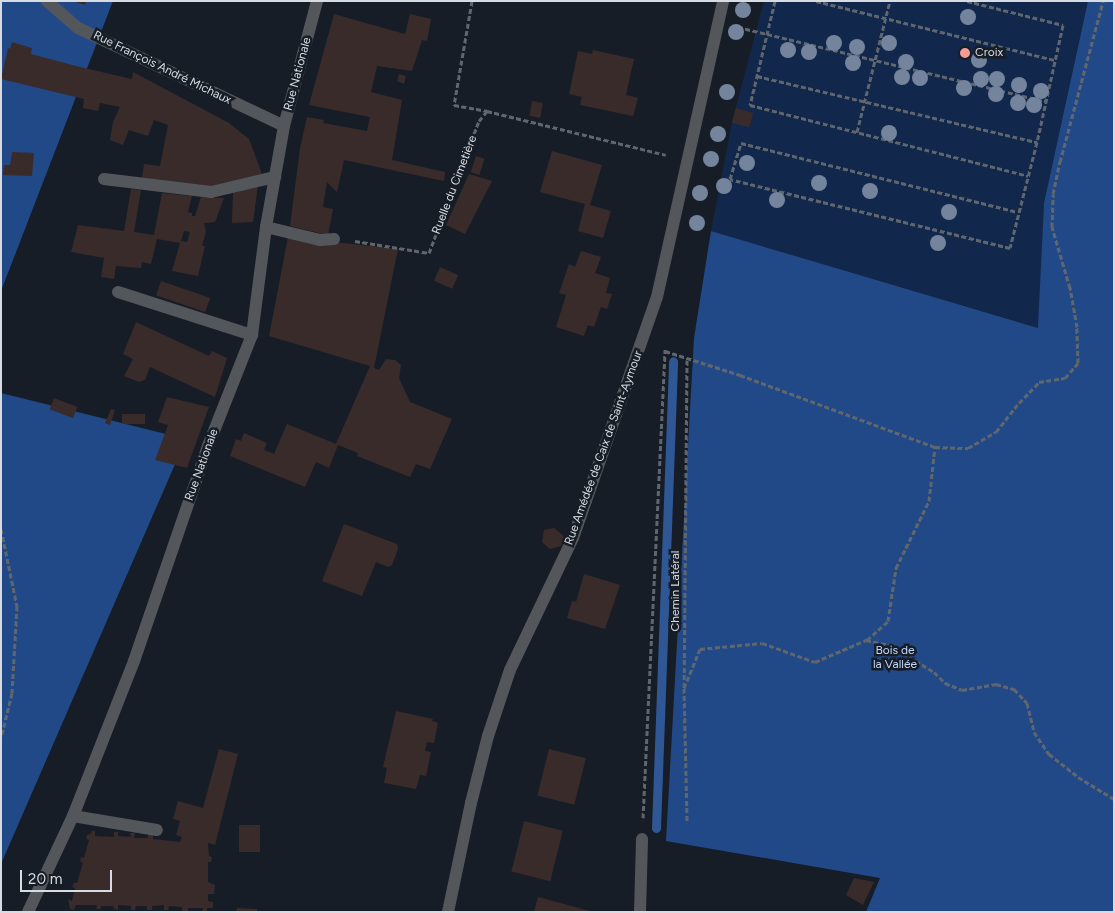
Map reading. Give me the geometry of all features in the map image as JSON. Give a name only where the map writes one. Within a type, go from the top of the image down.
[{"type":"street","name":"Rue François André Michaux","points":[[47,1],[78,28],[284,126]]},
{"type":"street","name":"Rue Nationale","points":[[28,912],[73,816],[134,661],[208,446],[252,335],[274,176],[284,126],[317,1]]},
{"type":"street","name":"Rue Amédée de Caix de Saint-Aymour","points":[[448,912],[488,736],[510,670],[573,538],[657,297],[723,1]]},
{"type":"street","points":[[104,179],[211,192],[274,176]]},
{"type":"street","points":[[266,227],[320,240],[334,239]]},
{"type":"street","points":[[118,292],[252,335]]},
{"type":"street","points":[[73,816],[157,830]]},
{"type":"street","points":[[640,912],[642,839]]},
{"type":"path","points":[[472,1],[454,105],[487,111],[640,148]]},
{"type":"path","points":[[775,1],[750,105],[1028,176]]},
{"type":"path","points":[[816,1],[1055,60]]},
{"type":"path","points":[[857,132],[890,1]]},
{"type":"path","points":[[966,1],[1063,25],[1037,142],[1017,212],[1010,248],[730,179],[741,143],[1017,212]]},
{"type":"path","points":[[665,351],[687,360],[740,375],[934,447],[968,448],[996,432],[1039,382],[1065,378],[1078,363],[1077,327],[1070,288],[1052,227],[1054,194],[1060,162],[1102,1]]},
{"type":"path","points":[[718,22],[1045,101]]},
{"type":"path","points":[[757,76],[1037,142]]},
{"type":"path","name":"Ruelle du Cimetière","points":[[334,239],[429,253],[479,121],[487,111]]},
{"type":"path","points":[[642,839],[666,341]]},
{"type":"path","name":"Chemin Latéral","points":[[687,360],[684,688],[687,822]]},
{"type":"path","points":[[684,688],[700,649],[762,643],[815,662],[866,640],[888,621],[896,568],[930,501],[934,447]]},
{"type":"path","points":[[1,529],[17,606],[12,693],[1,738]]},
{"type":"path","points":[[866,640],[890,644],[934,672],[944,683],[962,690],[996,684],[1014,690],[1027,704],[1034,732],[1049,754],[1078,777],[1114,799]]},
{"type":"shaded area","points":[[764,1],[1088,1],[1044,203],[1039,328],[711,231],[732,122]]},
{"type":"green space","points":[[1,1],[113,1],[1,291]]},
{"type":"green space","name":"Bois de la Vallée","points":[[1088,1],[1114,1],[1114,912],[866,912],[880,878],[666,841],[694,338],[711,231],[1038,328],[1044,203]]},
{"type":"green space","points":[[1,393],[186,439],[1,864]]},
{"type":"building","points":[[72,1],[86,1],[85,5]]},
{"type":"building","points":[[334,14],[405,34],[410,14],[431,19],[427,41],[422,40],[412,71],[377,66],[371,92],[402,100],[392,160],[445,172],[444,181],[344,160],[337,192],[327,182],[323,207],[333,209],[328,235],[290,226],[300,148],[307,117],[324,120],[323,123],[367,131],[370,117],[309,105]]},
{"type":"building","points":[[12,42],[32,48],[31,54],[80,67],[132,79],[133,72],[229,123],[249,139],[262,174],[211,186],[142,178],[144,164],[160,166],[168,125],[154,120],[148,136],[129,130],[123,145],[110,140],[113,122],[120,107],[100,103],[98,111],[83,108],[84,99],[1,79],[8,48],[10,49]]},
{"type":"building","points":[[593,50],[634,59],[626,95],[638,98],[633,116],[580,105],[582,97],[569,94],[578,51],[592,54]]},
{"type":"building","points":[[399,74],[406,76],[404,84],[397,81]]},
{"type":"building","points":[[532,101],[543,103],[540,118],[529,116]]},
{"type":"building","points":[[736,108],[753,113],[749,127],[732,122]]},
{"type":"building","points":[[552,151],[602,165],[590,205],[611,211],[603,238],[578,231],[585,204],[540,192]]},
{"type":"building","points":[[12,152],[34,153],[32,176],[3,175],[4,165],[10,165]]},
{"type":"building","points":[[476,156],[485,159],[479,175],[471,172]]},
{"type":"building","points":[[469,174],[492,181],[465,234],[446,225]]},
{"type":"building","points":[[258,185],[253,222],[232,223],[233,191]]},
{"type":"building","points":[[131,189],[141,190],[134,232],[154,235],[162,193],[192,196],[188,212],[192,213],[192,216],[195,216],[201,197],[224,198],[215,222],[204,223],[206,232],[202,246],[205,246],[198,276],[172,271],[180,243],[157,239],[151,264],[142,262],[141,268],[116,266],[114,279],[101,277],[104,258],[71,252],[78,225],[124,231]],"holes":[[[184,231],[190,232],[187,242],[181,241]]]},
{"type":"building","points":[[288,237],[398,249],[374,368],[379,370],[386,359],[395,360],[401,365],[399,378],[410,402],[452,419],[430,469],[416,464],[410,477],[357,456],[358,453],[338,445],[329,468],[316,462],[305,487],[230,456],[236,439],[241,441],[244,433],[267,443],[264,450],[274,454],[287,424],[336,444],[370,366],[269,336]]},
{"type":"building","points":[[581,251],[601,257],[595,273],[610,278],[606,293],[612,294],[607,309],[601,307],[594,327],[588,325],[584,336],[556,327],[566,295],[559,293],[569,264],[575,267]]},
{"type":"building","points":[[440,267],[458,275],[452,289],[434,281]]},
{"type":"building","points":[[161,281],[210,298],[205,312],[156,295]]},
{"type":"building","points":[[136,322],[209,356],[212,351],[227,358],[215,397],[150,367],[145,380],[139,382],[124,376],[133,359],[123,354]]},
{"type":"building","points":[[167,397],[209,407],[187,468],[155,460],[168,425],[158,422]]},
{"type":"building","points":[[54,398],[77,407],[73,418],[50,409]]},
{"type":"building","points":[[111,409],[115,410],[110,425],[105,423]]},
{"type":"building","points":[[122,414],[145,414],[145,424],[122,424]]},
{"type":"building","points":[[344,524],[397,544],[398,549],[392,565],[388,567],[376,562],[362,596],[322,581]]},
{"type":"building","points":[[554,528],[565,537],[561,546],[550,549],[542,542],[544,530]]},
{"type":"building","points":[[584,574],[620,585],[605,629],[567,618],[572,601],[576,602]]},
{"type":"building","points":[[396,711],[433,719],[432,721],[438,723],[434,743],[427,742],[425,751],[431,752],[426,776],[420,775],[416,789],[384,783],[387,768],[383,767]]},
{"type":"building","points":[[219,749],[238,754],[215,845],[208,843],[209,856],[212,857],[211,862],[208,862],[208,882],[215,885],[214,894],[208,894],[208,901],[213,902],[213,908],[207,908],[207,912],[202,912],[203,908],[188,908],[188,912],[182,912],[182,907],[169,906],[168,910],[164,910],[164,905],[152,906],[152,910],[147,910],[147,906],[136,906],[135,910],[131,910],[131,906],[118,905],[118,910],[114,909],[113,906],[101,906],[101,909],[96,909],[97,905],[76,905],[74,910],[70,909],[68,899],[72,901],[75,888],[72,887],[74,883],[77,883],[83,863],[80,861],[81,857],[84,858],[89,840],[86,839],[87,835],[95,831],[95,836],[114,837],[114,832],[118,832],[118,836],[131,837],[130,833],[135,833],[134,838],[148,838],[148,834],[153,834],[153,839],[180,842],[182,837],[176,835],[180,821],[173,819],[178,801],[203,808]]},
{"type":"building","points":[[549,749],[586,758],[574,805],[537,796]]},
{"type":"building","points":[[524,821],[563,831],[550,881],[511,871]]},
{"type":"building","points":[[239,825],[260,825],[260,852],[239,852]]},
{"type":"building","points":[[854,878],[874,882],[863,905],[846,895]]},
{"type":"building","points":[[538,897],[590,911],[590,912],[534,912]]},
{"type":"building","points":[[237,908],[257,909],[257,912],[236,912]]},
{"type":"waterway","points":[[656,828],[673,361]]},
{"type":"place","name":"Croix","points":[[965,53]]}]
